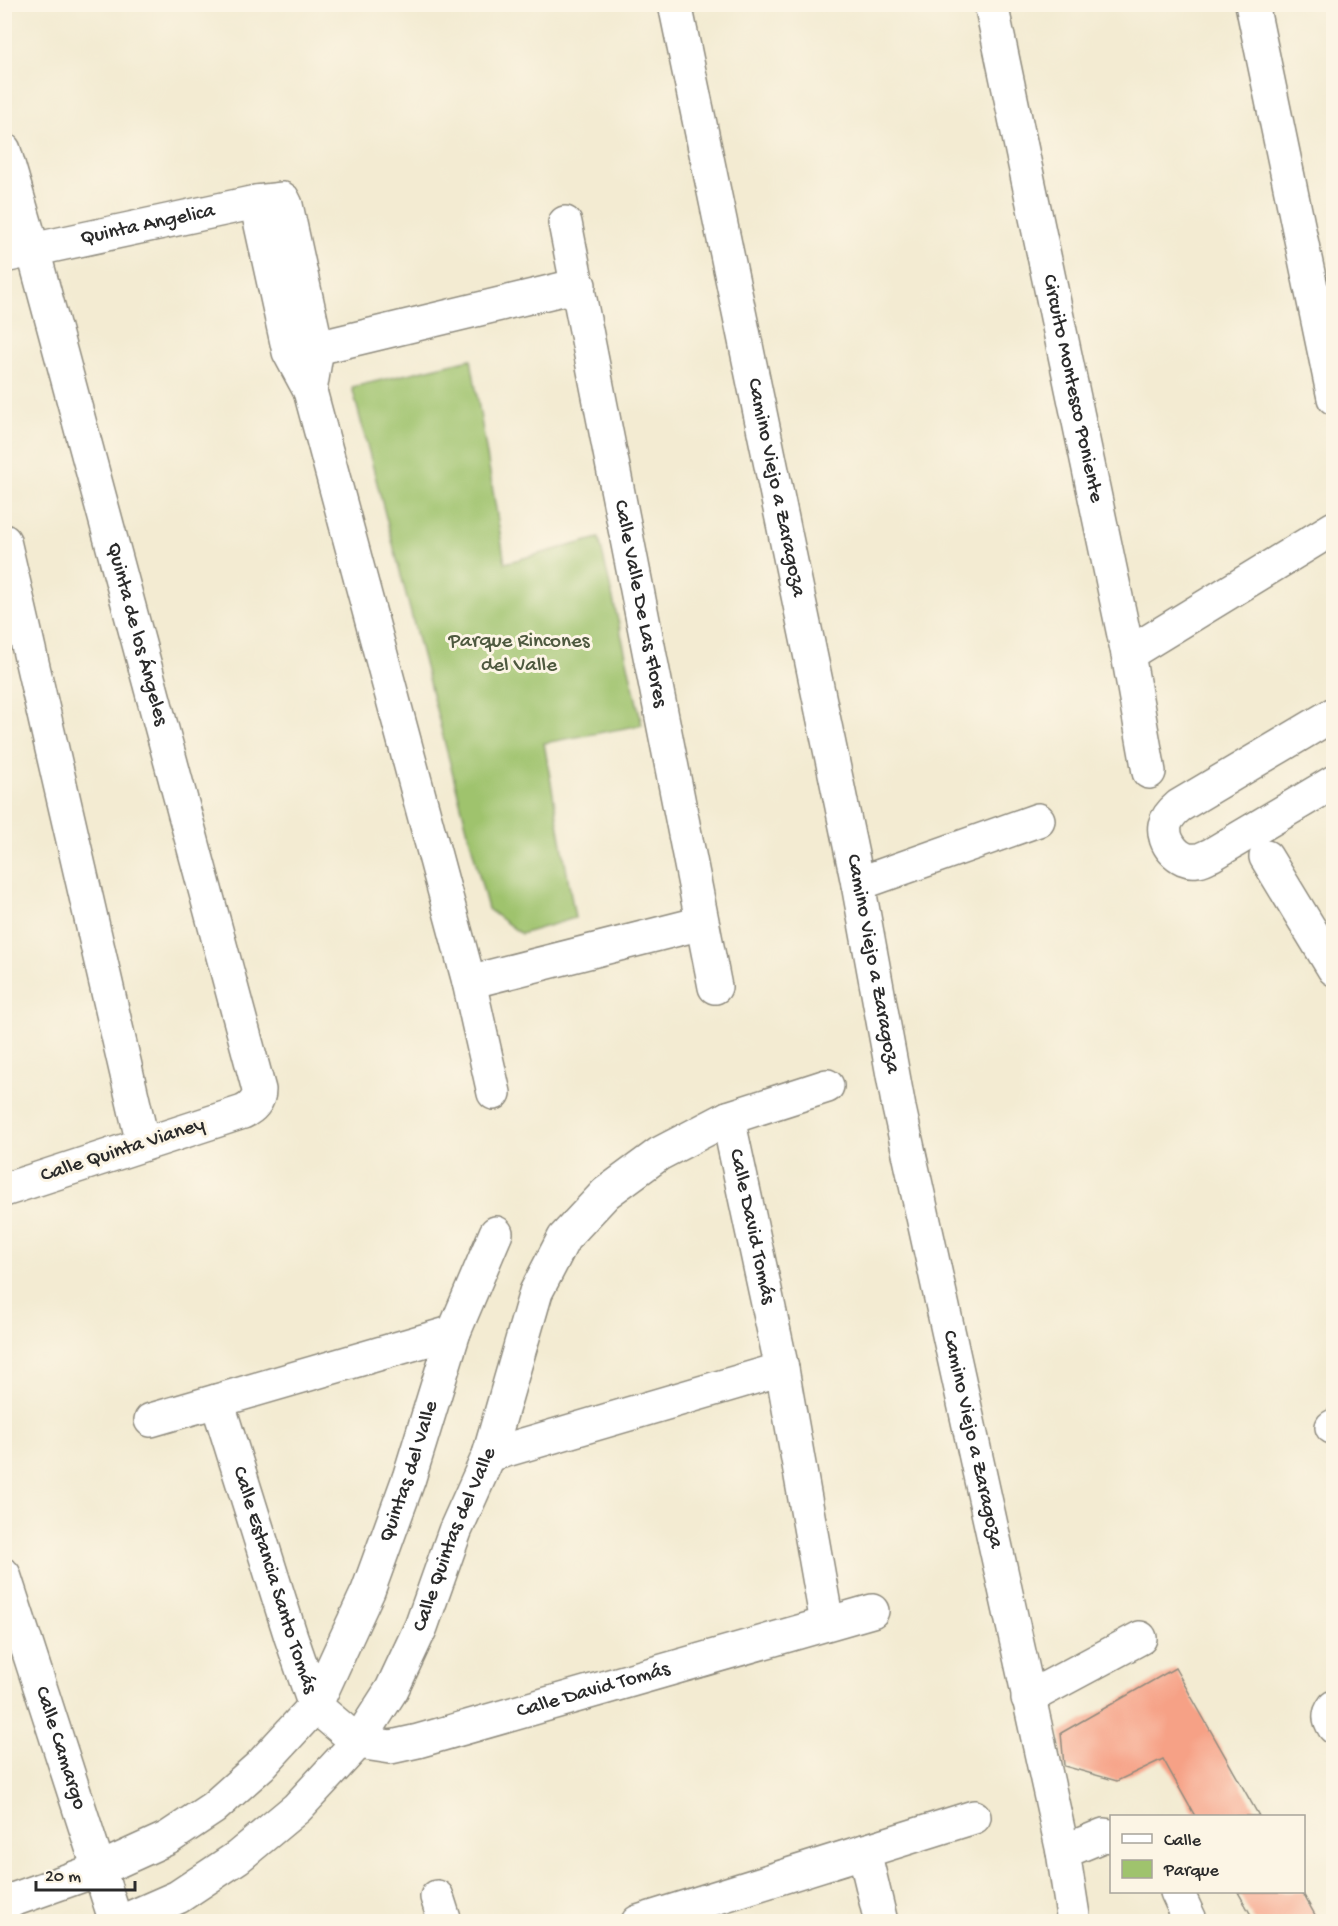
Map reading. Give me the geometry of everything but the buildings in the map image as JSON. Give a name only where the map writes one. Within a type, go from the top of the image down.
[{"type":"street","name":"Camino Viejo a Zaragoza","points":[[675,4],[858,884],[899,1108],[1063,1852],[1074,1922]]},
{"type":"street","name":"Circuito Montesco Poniente","points":[[991,4],[1128,654],[1149,772]]},
{"type":"street","points":[[1252,4],[1334,399]]},
{"type":"street","name":"Quinta de los Ángeles","points":[[4,150],[19,253],[259,1090],[256,1102],[243,1112]]},
{"type":"street","name":"Quinta Angelica","points":[[19,253],[271,203],[303,350]]},
{"type":"street","name":"Calle Valle De Las Flores","points":[[565,223],[715,987]]},
{"type":"street","points":[[494,1093],[469,982],[310,391],[303,350],[579,285]]},
{"type":"street","points":[[1128,654],[1334,528]]},
{"type":"street","points":[[4,541],[143,1144]]},
{"type":"street","points":[[1334,714],[1179,806],[1169,816],[1165,826],[1166,837],[1171,848],[1179,856],[1197,860],[1211,855],[1334,782]]},
{"type":"street","points":[[858,884],[1038,820]]},
{"type":"street","points":[[1266,857],[1333,965]]},
{"type":"street","points":[[469,982],[702,923]]},
{"type":"street","name":"Calle Quintas del Valle","points":[[120,1922],[178,1897],[238,1857],[297,1808],[358,1742],[392,1689],[421,1627],[455,1531],[489,1455],[536,1292],[564,1238],[606,1193],[659,1154],[728,1118],[827,1086]]},
{"type":"street","name":"Calle Quinta Vianey","points":[[4,1190],[243,1112]]},
{"type":"street","name":"Calle David Tomás","points":[[728,1118],[782,1369],[828,1623]]},
{"type":"street","name":"Quintas del Valle","points":[[315,1706],[368,1591],[409,1478],[454,1332],[496,1233]]},
{"type":"street","points":[[151,1420],[454,1332]]},
{"type":"street","points":[[489,1455],[782,1369]]},
{"type":"street","name":"Calle Estancia Santo Tomás","points":[[217,1401],[315,1706],[358,1742]]},
{"type":"street","name":"Calle Camargo","points":[[4,1575],[116,1922]]},
{"type":"street","name":"Calle David Tomás","points":[[358,1742],[391,1747],[418,1741],[872,1611]]},
{"type":"street","points":[[1028,1698],[1140,1638]]},
{"type":"street","points":[[4,1903],[100,1869],[168,1838],[213,1808],[260,1766],[315,1706]]},
{"type":"street","points":[[1334,1707],[1329,1713],[1329,1719],[1334,1727]]},
{"type":"street","points":[[638,1922],[974,1817]]},
{"type":"street","points":[[1063,1852],[1104,1835],[1110,1836]]},
{"type":"street","points":[[864,1851],[881,1922]]},
{"type":"street","points":[[1177,1893],[1191,1922]]},
{"type":"green space","name":"Parque Rincones del Valle","points":[[471,359],[505,563],[599,538],[642,725],[544,743],[575,918],[521,934],[488,909],[352,387]]}]
